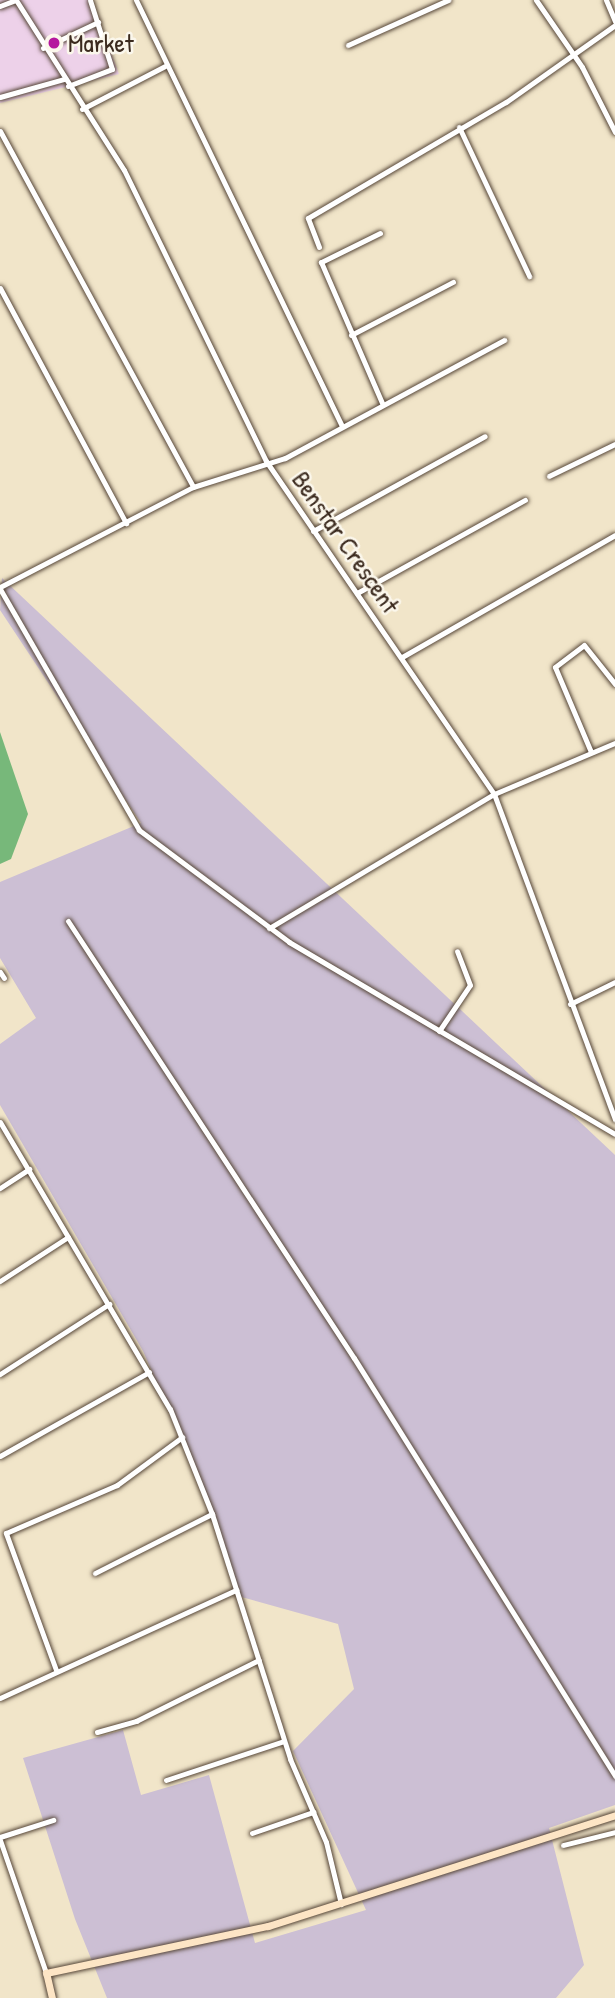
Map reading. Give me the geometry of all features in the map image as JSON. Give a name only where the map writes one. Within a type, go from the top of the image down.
[{"type":"main road","points":[[52,1998],[46,1973],[341,1904],[615,1815]]},
{"type":"street","points":[[0,6],[16,0]]},
{"type":"street","name":"Benstar Crescent","points":[[16,0],[82,110],[124,170],[266,461],[494,794],[615,1119]]},
{"type":"street","points":[[68,86],[112,69],[90,0]]},
{"type":"street","points":[[136,0],[165,66],[342,426]]},
{"type":"street","points":[[348,45],[448,0]]},
{"type":"street","points":[[536,0],[615,132]]},
{"type":"street","points":[[319,247],[308,218],[572,58],[615,23],[606,0]]},
{"type":"street","points":[[43,48],[98,22]]},
{"type":"street","points":[[82,110],[165,66]]},
{"type":"street","points":[[0,97],[64,79]]},
{"type":"street","points":[[459,127],[529,276]]},
{"type":"street","points":[[0,131],[192,487]]},
{"type":"street","points":[[380,233],[321,262],[382,403]]},
{"type":"street","points":[[351,335],[453,282]]},
{"type":"street","points":[[0,288],[126,523]]},
{"type":"street","points":[[504,340],[382,403],[285,458],[266,461],[192,487],[0,588],[139,830],[269,928],[615,1134]]},
{"type":"street","points":[[313,531],[485,436]]},
{"type":"street","points":[[549,476],[615,444]]},
{"type":"street","points":[[357,593],[525,500]]},
{"type":"street","points":[[402,657],[615,536]]},
{"type":"street","points":[[591,752],[555,667],[584,645],[615,684]]},
{"type":"street","points":[[269,928],[494,794],[615,743]]},
{"type":"street","points":[[68,921],[354,1358],[615,1776]]},
{"type":"street","points":[[439,1031],[470,985],[457,951]]},
{"type":"street","points":[[0,972],[4,978]]},
{"type":"street","points":[[570,1004],[615,982]]},
{"type":"street","points":[[0,1122],[149,1372],[182,1437],[212,1514],[284,1741],[313,1812],[341,1904]]},
{"type":"street","points":[[0,1188],[29,1170]]},
{"type":"street","points":[[0,1281],[68,1237]]},
{"type":"street","points":[[0,1374],[109,1304]]},
{"type":"street","points":[[0,1456],[149,1372]]},
{"type":"street","points":[[57,1670],[6,1533],[117,1485],[182,1437]]},
{"type":"street","points":[[95,1573],[212,1514]]},
{"type":"street","points":[[0,1698],[236,1590]]},
{"type":"street","points":[[97,1731],[136,1721],[258,1660]]},
{"type":"street","points":[[166,1780],[284,1741]]},
{"type":"street","points":[[252,1833],[313,1812]]},
{"type":"street","points":[[46,1973],[0,1839],[53,1821]]},
{"type":"street","points":[[563,1845],[615,1832]]},
{"type":"shaded area","name":"Market","points":[[0,0],[91,0],[119,74],[0,103]]},
{"type":"shaded area","points":[[2,578],[615,1155],[615,1805],[549,1828],[584,1965],[556,1998],[107,1998],[75,1919],[23,1758],[123,1730],[141,1795],[209,1775],[255,1943],[366,1910],[293,1751],[354,1689],[338,1624],[238,1596],[208,1501],[143,1351],[0,1105],[0,1044],[36,1018],[0,958],[0,882],[141,823],[0,610]]},
{"type":"green space","points":[[0,732],[28,814],[11,859],[0,864]]},
{"type":"place","name":"Market","points":[[54,43]]}]
